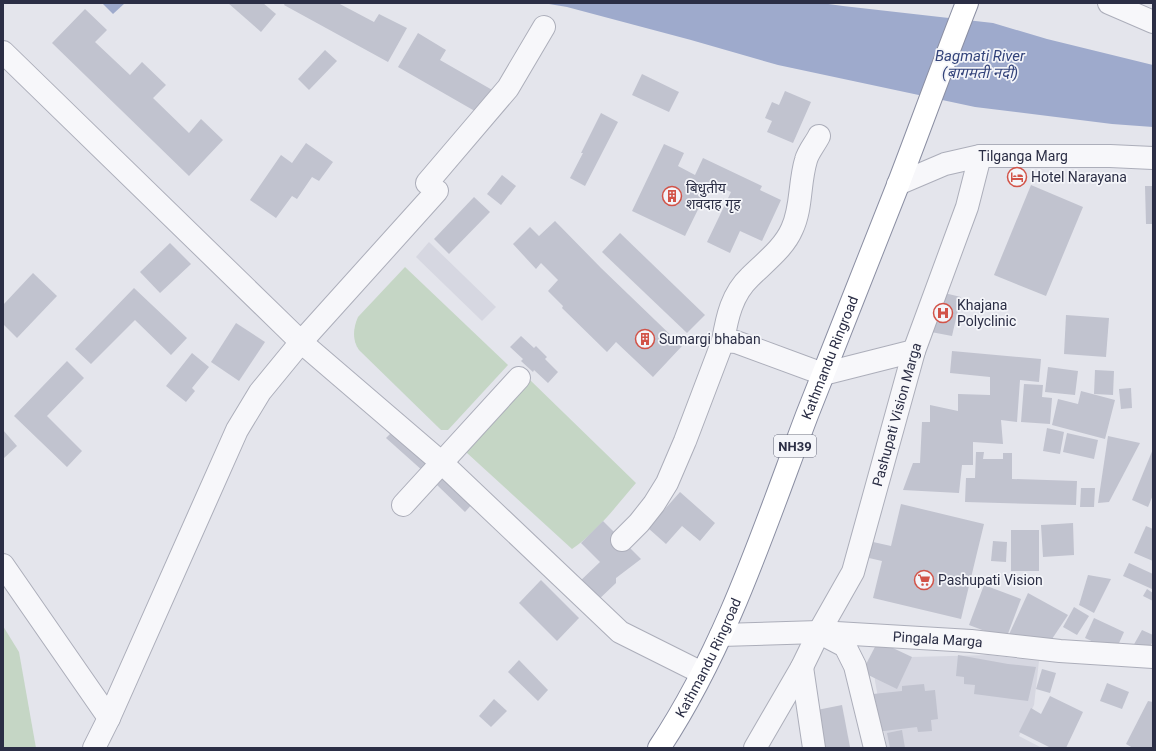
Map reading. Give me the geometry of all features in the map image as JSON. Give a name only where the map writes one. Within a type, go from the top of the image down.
[{"type":"highway","name":"Kathmandu Ringroad","points":[[658,748],[679,717],[721,635],[754,555],[898,184],[966,3]]},
{"type":"street","points":[[1109,3],[1153,22]]},
{"type":"street","points":[[94,748],[109,718],[237,430],[260,392],[301,342],[437,191],[427,183],[508,88],[544,27]]},
{"type":"street","points":[[3,52],[301,342],[442,463],[620,632],[702,673]]},
{"type":"street","points":[[622,540],[639,523],[654,504],[667,482],[723,341],[728,313],[737,293],[748,278],[777,251],[792,230],[799,202],[806,159],[819,136]]},
{"type":"street","name":"Tilganga Marg","points":[[898,184],[945,164],[980,156],[1110,156],[1153,158]]},
{"type":"street","name":"Pashupati Vision Marga","points":[[755,748],[802,667],[853,572],[914,351],[967,207],[980,156]]},
{"type":"street","points":[[723,341],[736,342],[823,374],[914,351]]},
{"type":"street","points":[[404,505],[519,378]]},
{"type":"street","points":[[3,565],[109,718]]},
{"type":"street","points":[[820,632],[845,646],[855,666],[875,748]]},
{"type":"street","name":"Pingala Marga","points":[[721,635],[820,632],[971,640],[1060,651],[1152,656]]},
{"type":"street","points":[[802,667],[814,748]]},
{"type":"shaded area","points":[[429,242],[496,307],[482,321],[416,257]]},
{"type":"shaded area","points":[[989,655],[1039,661],[1034,705],[1019,736],[1042,748],[887,748],[875,681],[873,658]]},
{"type":"green space","points":[[405,267],[508,365],[448,430],[441,430],[359,350],[355,342],[354,330],[358,317]]},
{"type":"green space","points":[[529,379],[636,483],[590,535],[572,549],[467,453],[467,444]]},
{"type":"green space","points":[[3,626],[19,652],[36,748],[3,748]]},
{"type":"water","points":[[102,3],[125,3],[113,14]]},
{"type":"water","name":"Bagmati River (बागमती नदी)","points":[[543,3],[821,3],[993,23],[1047,39],[1153,65],[1153,127],[1112,124],[975,107],[778,65],[567,7]]},
{"type":"building","points":[[228,3],[263,3],[276,14],[261,32]]},
{"type":"building","points":[[285,3],[338,3],[374,22],[379,14],[407,28],[388,62],[284,5]]},
{"type":"building","points":[[85,9],[107,30],[95,42],[130,75],[142,62],[166,85],[153,98],[189,133],[201,119],[223,140],[189,176],[52,43]]},
{"type":"building","points":[[418,33],[446,50],[440,60],[494,91],[480,114],[398,67]]},
{"type":"building","points":[[325,50],[337,61],[309,90],[298,79]]},
{"type":"building","points":[[642,74],[679,92],[669,112],[632,95]]},
{"type":"building","points":[[785,91],[811,102],[793,143],[767,132],[772,121],[765,118],[772,102],[779,105]]},
{"type":"building","points":[[601,113],[618,122],[585,186],[570,178]]},
{"type":"building","points":[[306,143],[333,162],[319,181],[312,177],[297,199],[292,196],[276,218],[250,200],[281,155],[292,163]]},
{"type":"building","name":"बिधुतीय शवदाह गृह","points":[[664,144],[684,153],[678,166],[695,175],[703,158],[762,186],[760,190],[781,200],[762,241],[740,231],[730,253],[707,242],[731,192],[711,183],[685,236],[632,211]]},
{"type":"building","points":[[502,175],[516,186],[501,205],[487,194]]},
{"type":"building","points":[[1031,185],[1083,207],[1046,296],[994,275]]},
{"type":"building","points":[[1145,186],[1153,186],[1153,224],[1146,224]]},
{"type":"building","points":[[474,197],[490,212],[449,254],[434,239]]},
{"type":"building","points":[[555,221],[601,268],[682,346],[653,377],[616,342],[607,352],[562,308],[563,306],[548,291],[558,280],[541,263],[536,269],[513,244],[530,227],[539,236]]},
{"type":"building","points":[[620,233],[705,315],[687,333],[602,252]]},
{"type":"building","points":[[170,243],[191,264],[160,293],[140,272]]},
{"type":"building","points":[[33,273],[57,296],[17,338],[3,324],[3,305]]},
{"type":"building","points":[[134,288],[187,338],[171,355],[135,320],[91,364],[75,349]]},
{"type":"building","points":[[940,292],[961,297],[952,336],[931,332]]},
{"type":"building","points":[[1066,315],[1109,318],[1106,357],[1064,354]]},
{"type":"building","points":[[236,323],[265,342],[239,381],[211,362]]},
{"type":"building","points":[[521,336],[534,348],[536,346],[547,357],[545,359],[558,372],[548,383],[534,370],[533,372],[521,361],[523,359],[510,347]]},
{"type":"building","points":[[952,351],[1041,359],[1039,382],[1020,380],[1017,422],[1001,420],[1003,444],[973,442],[973,465],[962,465],[959,493],[903,490],[913,463],[920,463],[922,422],[930,422],[930,405],[958,411],[958,394],[990,395],[990,377],[950,373]]},
{"type":"building","points":[[192,353],[209,367],[192,388],[195,391],[186,402],[166,386]]},
{"type":"building","points":[[67,361],[84,378],[47,416],[82,451],[67,467],[14,416]]},
{"type":"building","points":[[1048,367],[1078,371],[1075,395],[1045,392]]},
{"type":"building","points":[[1095,370],[1114,371],[1113,395],[1094,394]]},
{"type":"building","points":[[1024,384],[1043,385],[1042,397],[1052,398],[1050,424],[1021,422]]},
{"type":"building","points":[[1131,388],[1132,408],[1121,409],[1119,389]]},
{"type":"building","points":[[1081,391],[1115,400],[1105,439],[1052,425],[1058,399],[1078,404]]},
{"type":"building","points":[[1047,428],[1064,432],[1060,454],[1043,451]]},
{"type":"building","points":[[3,430],[17,446],[3,459]]},
{"type":"building","points":[[394,430],[430,463],[423,471],[386,438]]},
{"type":"building","points":[[1067,433],[1098,440],[1094,459],[1063,452]]},
{"type":"building","points":[[1108,436],[1140,443],[1109,502],[1098,503]]},
{"type":"building","points":[[1153,449],[1153,495],[1148,507],[1132,500]]},
{"type":"building","points":[[976,452],[984,452],[983,459],[1003,459],[1003,453],[1012,453],[1012,479],[1077,481],[1076,505],[965,502],[966,478],[975,478]]},
{"type":"building","points":[[446,475],[474,502],[465,512],[437,485]]},
{"type":"building","points":[[1081,488],[1095,488],[1094,507],[1080,507]]},
{"type":"building","points":[[680,492],[715,523],[700,541],[682,526],[666,544],[648,528]]},
{"type":"building","name":"Pashupati Vision","points":[[901,504],[984,524],[961,619],[873,598],[882,561],[869,558],[873,542],[891,546]]},
{"type":"building","points":[[603,521],[641,559],[616,578],[616,583],[596,602],[577,584],[600,562],[581,543]]},
{"type":"building","points":[[1073,523],[1074,555],[1043,557],[1041,525]]},
{"type":"building","points":[[1146,526],[1153,529],[1153,561],[1134,553]]},
{"type":"building","points":[[1011,530],[1039,530],[1039,571],[1011,571]]},
{"type":"building","points":[[993,541],[1007,542],[1006,562],[991,561]]},
{"type":"building","points":[[1129,563],[1153,574],[1152,589],[1123,576]]},
{"type":"building","points":[[1088,575],[1111,579],[1094,613],[1079,605]]},
{"type":"building","points":[[541,580],[579,618],[557,641],[519,603]]},
{"type":"building","points":[[984,585],[1021,599],[1006,639],[969,625]]},
{"type":"building","points":[[1147,589],[1153,593],[1153,601],[1143,596]]},
{"type":"building","points":[[1028,593],[1068,615],[1046,648],[1006,641]]},
{"type":"building","points":[[1074,607],[1089,616],[1077,635],[1063,627]]},
{"type":"building","points":[[1094,618],[1124,632],[1115,652],[1085,638]]},
{"type":"building","points":[[1142,630],[1153,635],[1153,641],[1146,655],[1132,648]]},
{"type":"building","points":[[878,641],[912,657],[897,689],[862,672]]},
{"type":"building","points":[[958,655],[1008,664],[1036,667],[1028,701],[974,694],[975,685],[964,684],[964,677],[956,676]]},
{"type":"building","points":[[519,660],[548,690],[538,701],[508,672]]},
{"type":"building","points":[[1042,669],[1056,673],[1050,693],[1036,689]]},
{"type":"building","points":[[1107,683],[1129,692],[1122,709],[1100,701]]},
{"type":"building","points":[[924,684],[925,691],[935,690],[938,719],[931,720],[932,731],[918,732],[917,727],[876,732],[873,694],[902,691],[902,686]]},
{"type":"building","points":[[1050,696],[1083,712],[1066,748],[1051,748],[1019,732],[1031,708],[1041,714]]},
{"type":"building","points":[[494,699],[507,711],[491,727],[479,716]]},
{"type":"building","points":[[1148,701],[1153,702],[1153,748],[1133,748],[1126,744]]},
{"type":"building","points":[[842,705],[850,747],[818,748],[812,711]]},
{"type":"building","points":[[902,730],[905,748],[890,748],[887,733]]},
{"type":"place","name":"Hotel Narayana","points":[[1017,177]]},
{"type":"place","name":"बिधुतीय शवदाह गृह","points":[[672,196]]},
{"type":"place","name":"Khajana Polyclinic","points":[[943,313]]},
{"type":"place","name":"Sumargi bhaban","points":[[645,339]]},
{"type":"place","name":"Pashupati Vision","points":[[924,580]]}]
